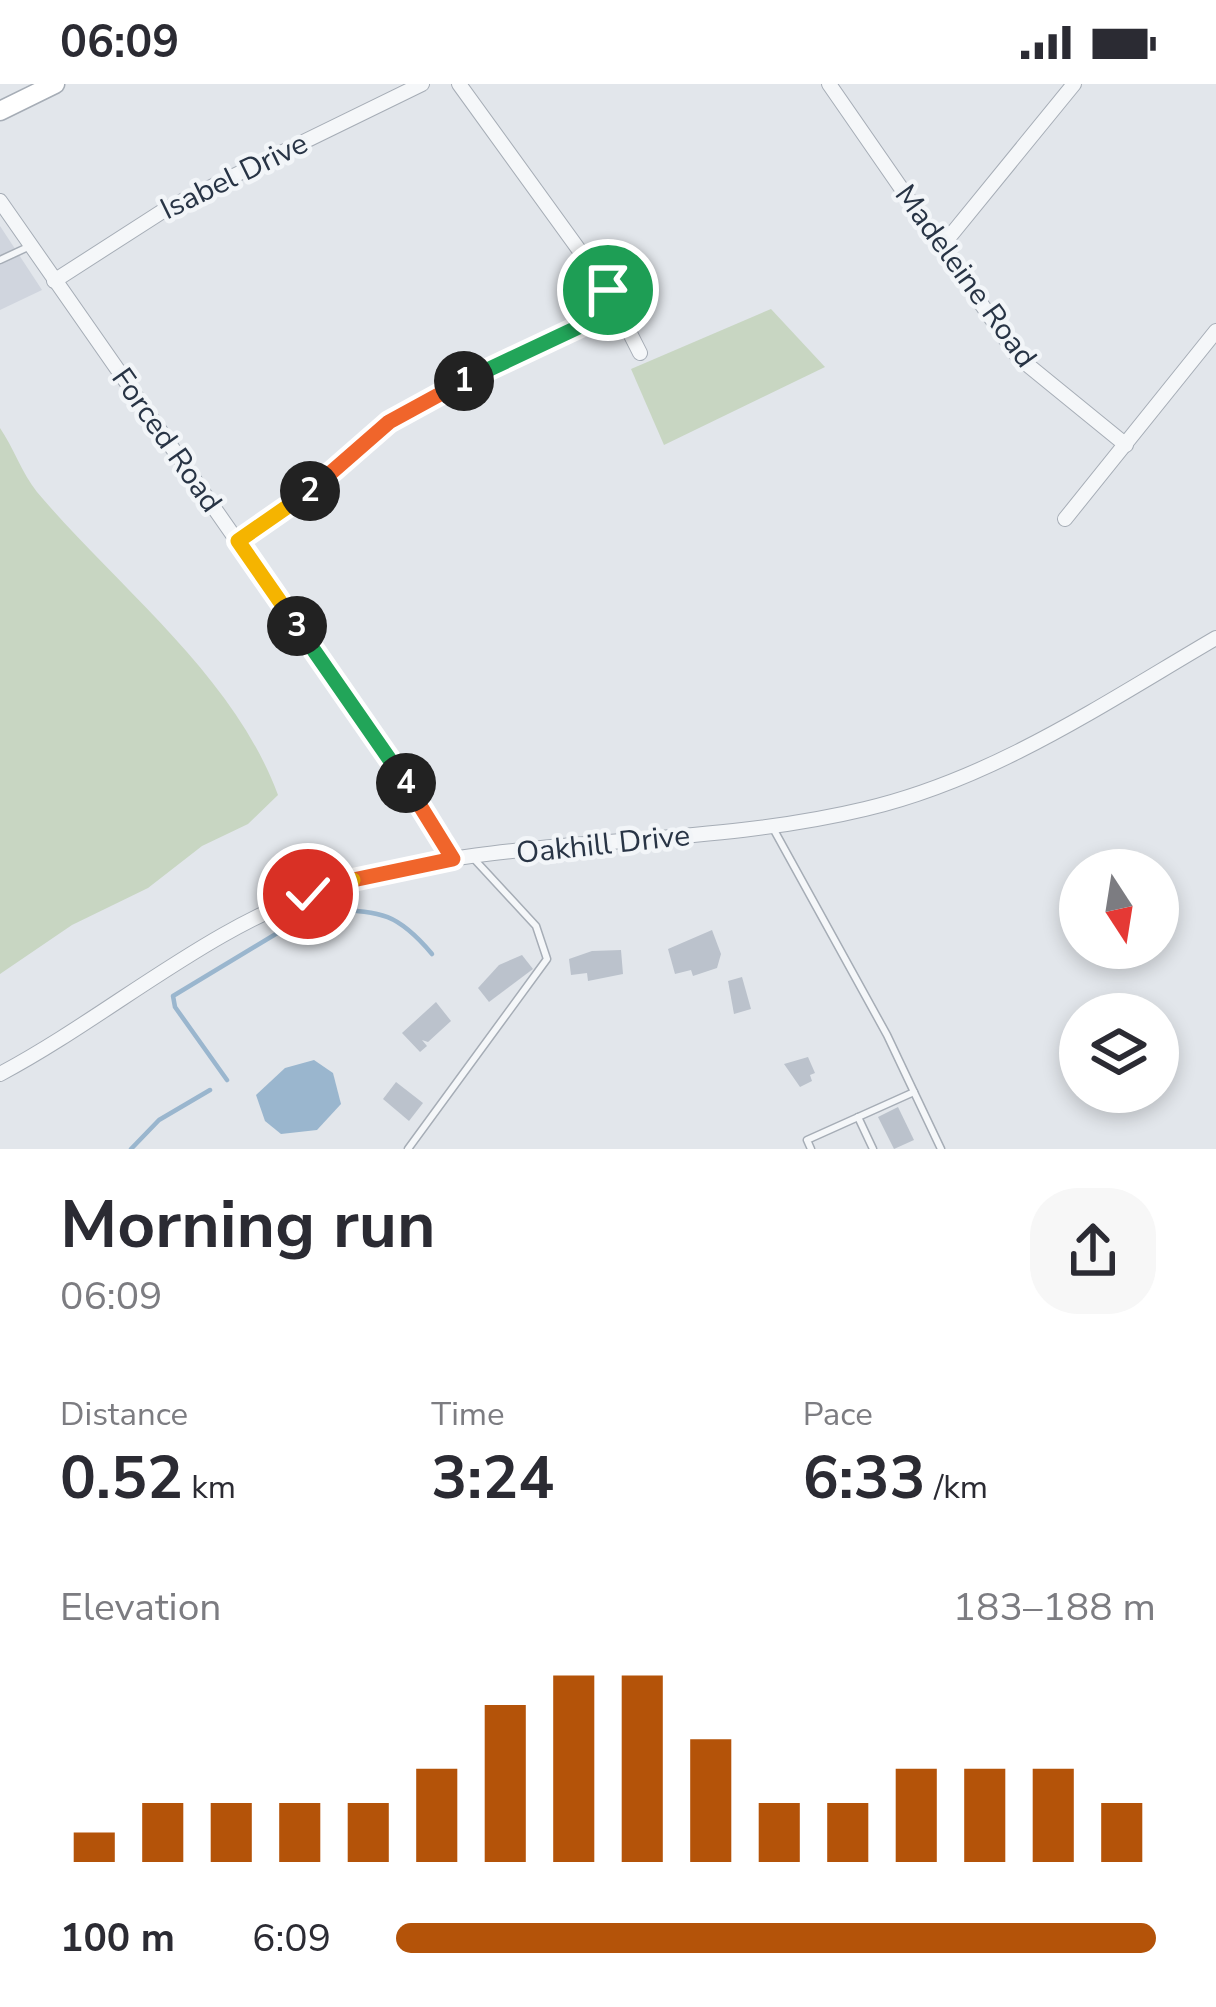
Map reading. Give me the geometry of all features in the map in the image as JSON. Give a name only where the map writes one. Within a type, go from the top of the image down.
[{"type":"main road","points":[[0,111],[55,84]]},
{"type":"street","name":"Isabel Drive","points":[[54,280],[166,209],[422,84]]},
{"type":"street","points":[[459,84],[619,308],[640,352]]},
{"type":"street","name":"Madeleine Road","points":[[829,84],[1018,357],[1126,445]]},
{"type":"street","points":[[942,247],[1074,84]]},
{"type":"street","name":"Forced Road","points":[[0,201],[446,839],[453,859]]},
{"type":"street","points":[[238,541],[327,478],[373,434],[407,410],[619,308]]},
{"type":"street","points":[[1065,519],[1216,332]]},
{"type":"street","name":"Oakhill Drive","points":[[0,1074],[283,904],[368,876],[453,859],[772,826],[867,809],[971,775],[1216,638]]},
{"type":"lane","points":[[0,260],[29,247]]},
{"type":"lane","points":[[772,826],[941,1149]]},
{"type":"lane","points":[[408,1149],[547,959],[536,926],[473,856]]},
{"type":"lane","points":[[811,1149],[807,1140],[914,1092]]},
{"type":"lane","points":[[859,1117],[873,1149]]},
{"type":"shaded area","points":[[0,226],[42,290],[0,310]]},
{"type":"green space","points":[[771,309],[825,367],[664,445],[631,369]]},
{"type":"green space","points":[[0,428],[37,492],[171,634],[233,710],[278,795],[248,824],[202,846],[148,888],[72,925],[0,974]]},
{"type":"water","points":[[314,1060],[333,1073],[341,1104],[317,1130],[281,1134],[265,1121],[256,1095],[285,1068]]},
{"type":"building","points":[[712,930],[721,954],[717,968],[693,976],[691,970],[675,974],[668,949]]},
{"type":"building","points":[[621,950],[623,974],[588,981],[587,973],[571,975],[569,959],[592,951]]},
{"type":"building","points":[[522,955],[533,969],[489,1002],[478,988],[499,965]]},
{"type":"building","points":[[742,977],[751,1009],[734,1014],[728,981]]},
{"type":"building","points":[[436,1002],[451,1021],[428,1042],[422,1040],[427,1046],[420,1052],[402,1033]]},
{"type":"building","points":[[808,1057],[815,1073],[810,1075],[812,1081],[800,1087],[784,1064]]},
{"type":"building","points":[[396,1082],[423,1103],[409,1121],[383,1099]]},
{"type":"building","points":[[898,1107],[914,1140],[894,1149],[878,1117]]},
{"type":"waterway","points":[[324,909],[385,916],[407,929],[432,954]]},
{"type":"waterway","points":[[227,1080],[175,1007],[173,996],[304,917]]},
{"type":"waterway","points":[[131,1149],[159,1120],[210,1090]]},
{"type":"route","points":[[308,894],[453,859],[446,839],[238,541],[327,478],[373,434],[407,410],[619,308],[608,290]]}]
